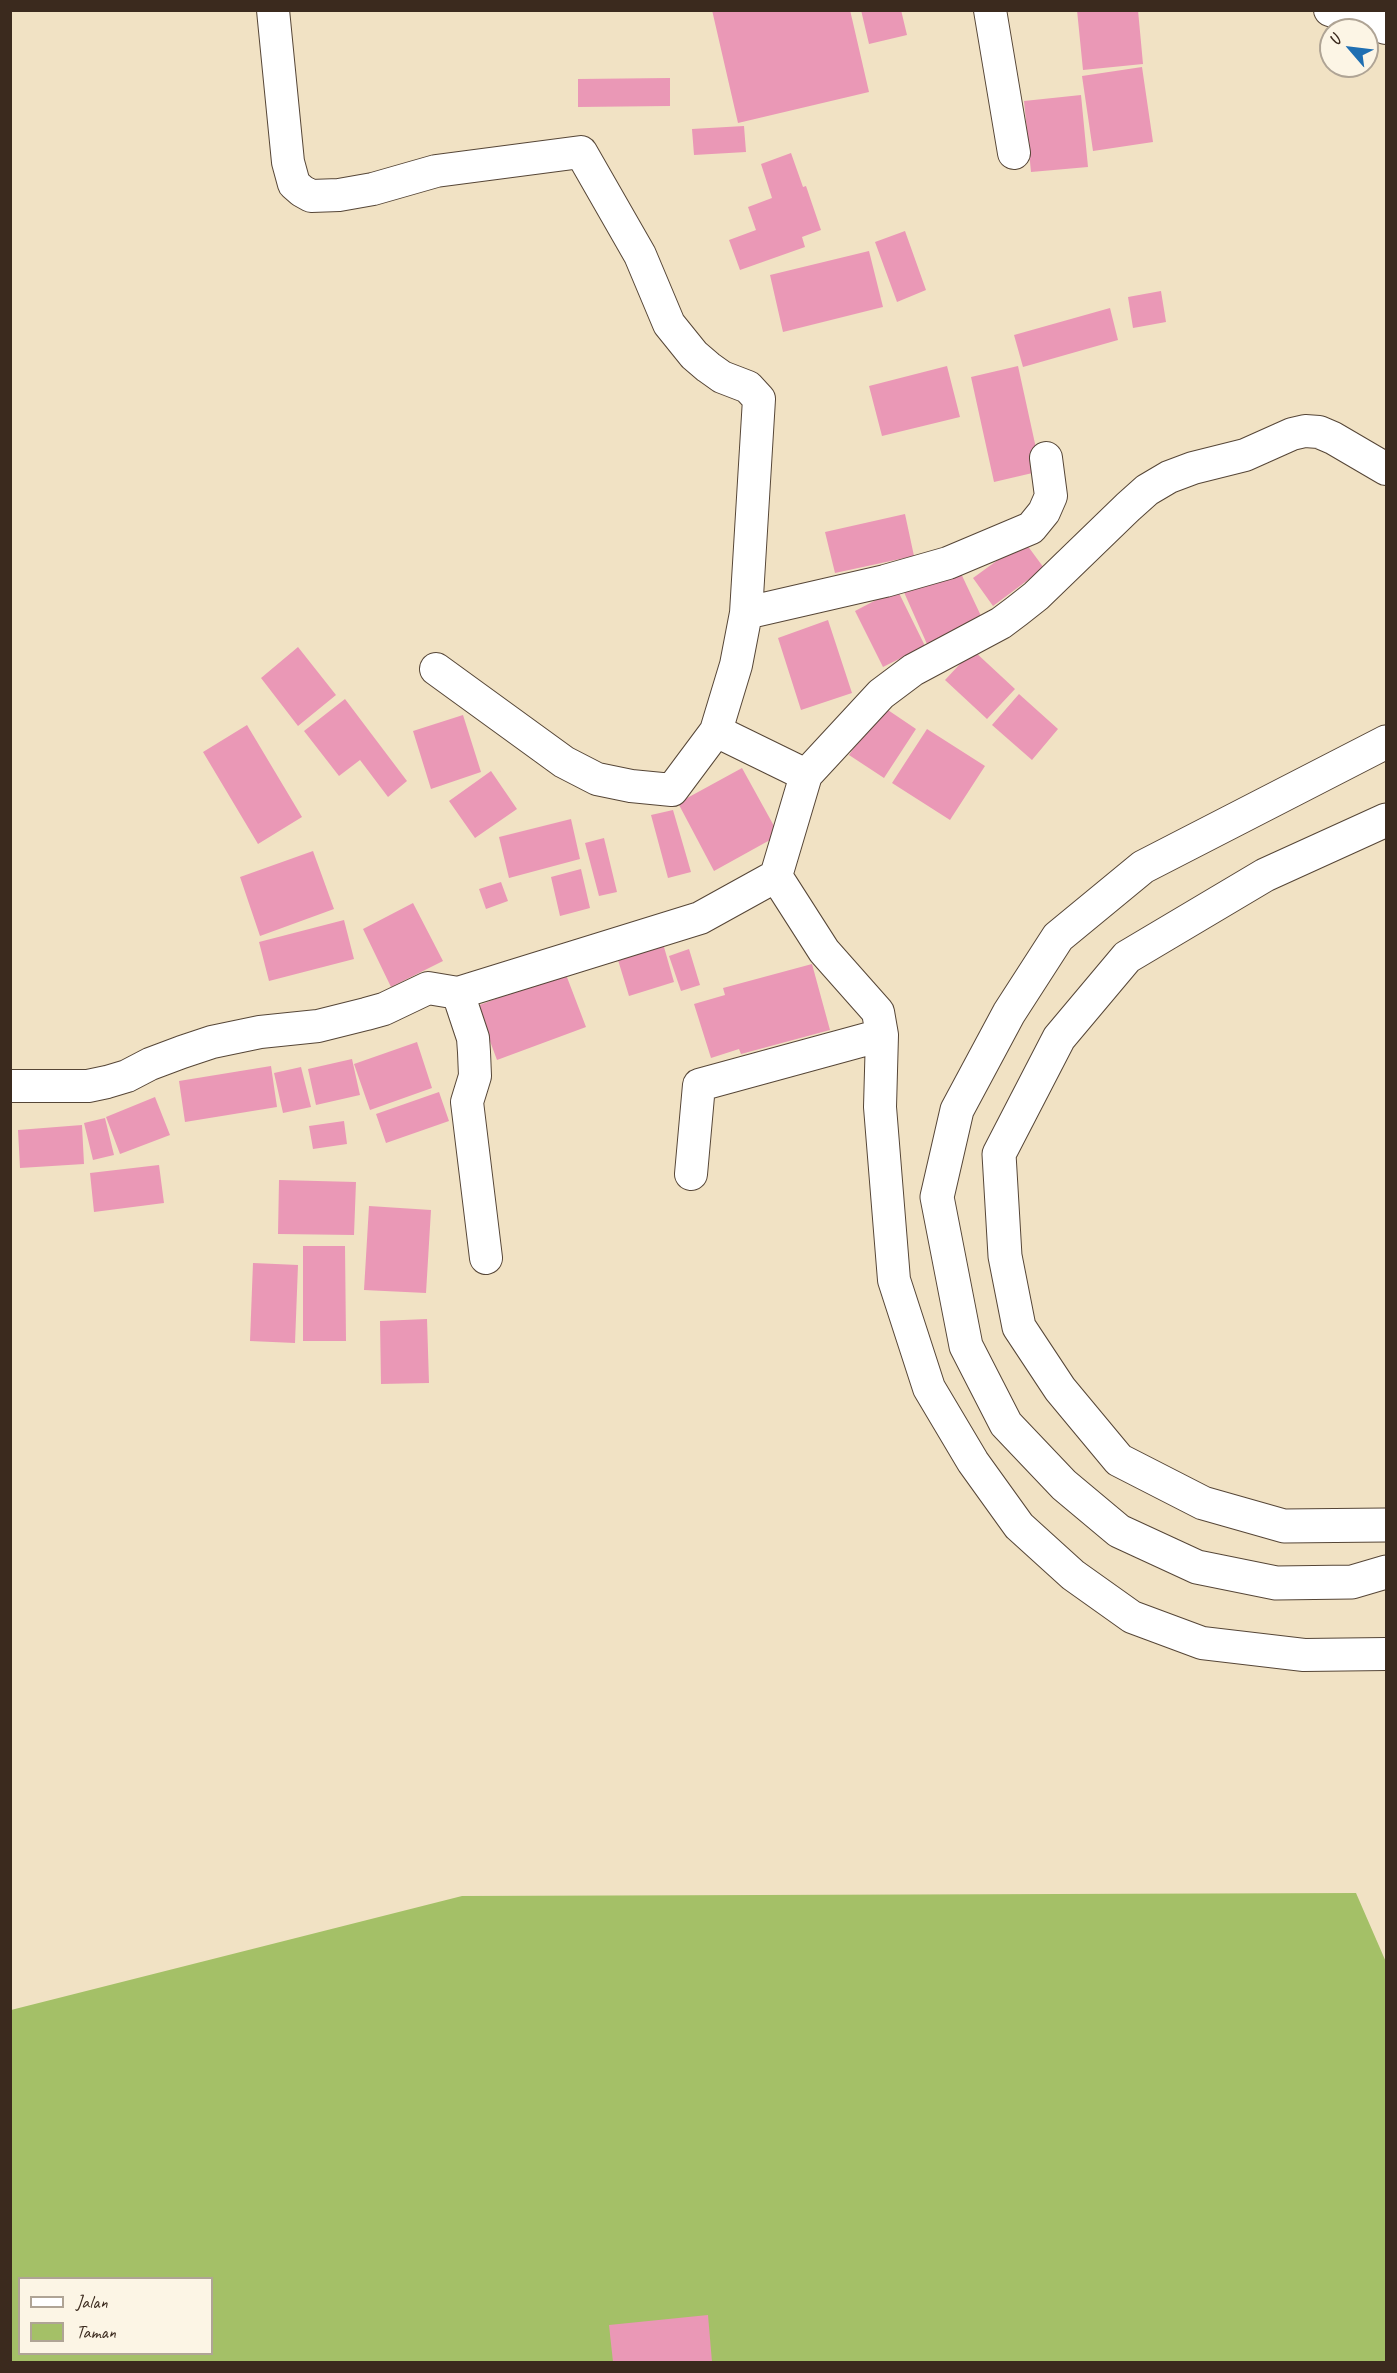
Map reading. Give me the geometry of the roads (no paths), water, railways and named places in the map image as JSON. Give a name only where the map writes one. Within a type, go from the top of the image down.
[{"type":"highway","points":[[1386,741],[1143,867],[1058,937],[1009,1013],[957,1110],[937,1197],[966,1346],[1006,1424],[1064,1485],[1119,1531],[1197,1567],[1276,1583],[1352,1582],[1386,1572]]},
{"type":"highway","points":[[1386,820],[1265,875],[1127,957],[1059,1038],[999,1154],[1005,1256],[1019,1327],[1060,1389],[1119,1460],[1203,1503],[1284,1526],[1386,1525]]},
{"type":"street","points":[[273,10],[291,176],[294,184],[311,195],[339,195],[373,189],[436,171],[581,152],[640,255],[669,324],[694,355],[708,367],[722,377],[748,387],[759,399],[746,613],[736,665],[716,730],[672,790],[631,786],[597,779],[564,762],[436,669]]},
{"type":"street","points":[[990,10],[1014,153]]},
{"type":"street","points":[[1330,10],[1386,28]]},
{"type":"street","points":[[10,1086],[88,1086],[127,1076],[150,1064],[212,1042],[260,1032],[318,1026],[366,1014],[384,1009],[428,988],[458,993],[700,918],[776,876],[806,775],[881,694],[913,670],[1001,623],[1017,611],[1036,596],[1148,490],[1169,477],[1193,468],[1245,455],[1271,442],[1305,431],[1318,432],[1333,438],[1386,469]]},
{"type":"street","points":[[746,613],[885,581],[948,563],[1031,528],[1044,512],[1051,496],[1046,458]]},
{"type":"street","points":[[716,730],[806,775]]},
{"type":"street","points":[[776,876],[824,951],[878,1012],[882,1035],[880,1107],[894,1280],[929,1388],[973,1462],[1019,1526],[1073,1575],[1132,1617],[1202,1643],[1304,1655],[1386,1654]]},
{"type":"street","points":[[458,993],[473,1038],[475,1076],[467,1102],[486,1258]]},
{"type":"street","points":[[691,1174],[699,1084],[882,1035]]}]
